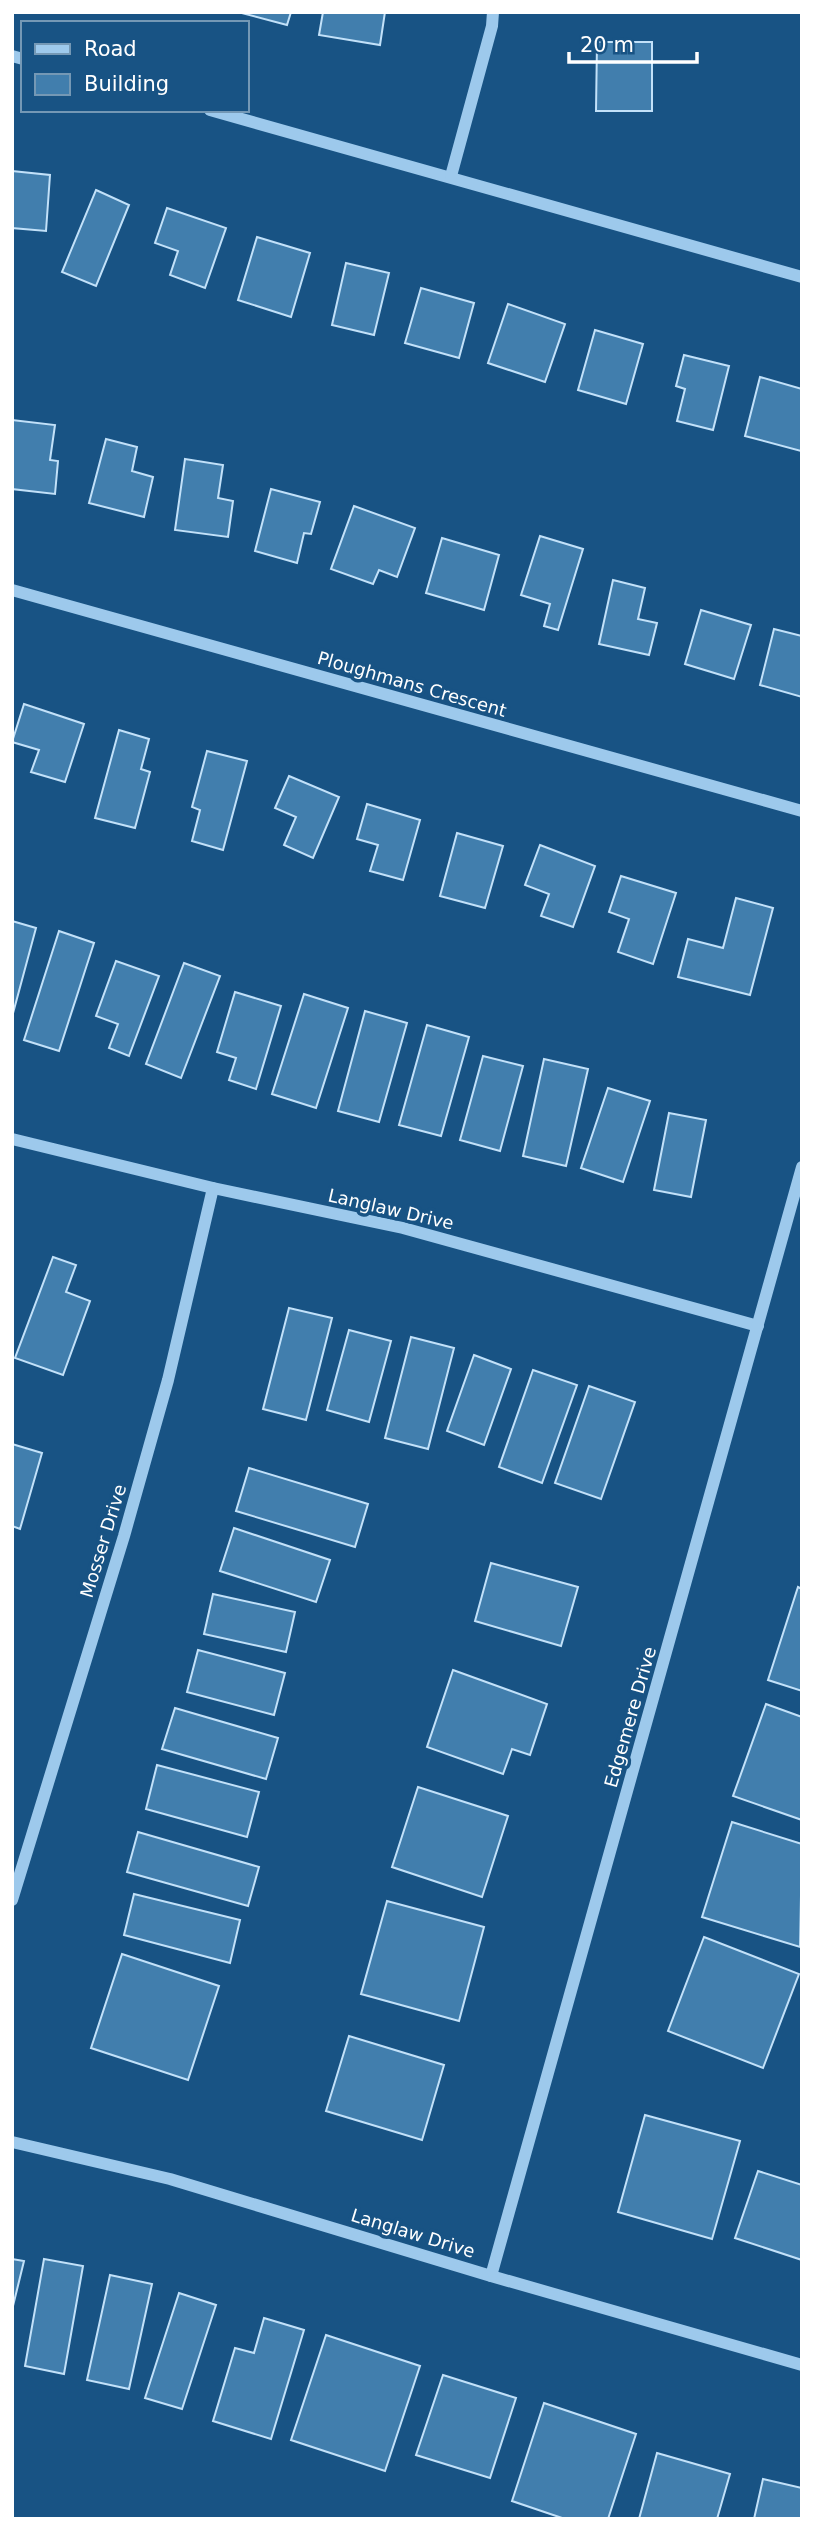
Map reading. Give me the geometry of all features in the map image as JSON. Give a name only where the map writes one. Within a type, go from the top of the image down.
[{"type":"street","points":[[451,176],[492,26],[493,12]]},
{"type":"street","points":[[217,112],[802,276]]},
{"type":"street","name":"Ploughmans Crescent","points":[[12,590],[802,811]]},
{"type":"street","name":"Langlaw Drive","points":[[12,1139],[213,1188],[403,1228],[758,1325]]},
{"type":"street","name":"Edgemere Drive","points":[[491,2276],[802,1167]]},
{"type":"street","name":"Mosser Drive","points":[[12,1900],[161,1406],[213,1188]]},
{"type":"street","name":"Langlaw Drive","points":[[12,2142],[170,2179],[491,2276],[802,2365]]},
{"type":"building","points":[[238,12],[291,12],[287,25]]},
{"type":"building","points":[[323,12],[385,12],[380,45],[319,35]]},
{"type":"building","points":[[597,42],[652,42],[652,111],[596,111]]},
{"type":"building","points":[[12,171],[50,175],[46,231],[12,228]]},
{"type":"building","points":[[96,190],[129,205],[96,286],[62,272]]},
{"type":"building","points":[[167,208],[226,228],[205,288],[170,275],[178,251],[155,243]]},
{"type":"building","points":[[257,237],[310,253],[291,317],[238,300]]},
{"type":"building","points":[[346,263],[389,273],[374,335],[332,325]]},
{"type":"building","points":[[421,288],[474,303],[459,358],[405,343]]},
{"type":"building","points":[[508,304],[565,324],[545,382],[488,363]]},
{"type":"building","points":[[595,330],[643,344],[626,404],[578,390]]},
{"type":"building","points":[[684,355],[729,366],[713,430],[677,421],[685,389],[676,386]]},
{"type":"building","points":[[760,377],[802,389],[801,451],[745,436]]},
{"type":"building","points":[[12,420],[55,425],[50,460],[58,461],[55,494],[12,489]]},
{"type":"building","points":[[106,439],[137,447],[132,471],[153,477],[144,517],[89,503]]},
{"type":"building","points":[[185,459],[223,465],[218,498],[233,501],[228,537],[175,530]]},
{"type":"building","points":[[271,489],[320,502],[311,534],[304,533],[297,563],[255,551]]},
{"type":"building","points":[[354,506],[415,528],[397,577],[379,570],[373,584],[331,569]]},
{"type":"building","points":[[540,536],[583,549],[558,630],[544,626],[550,604],[521,595]]},
{"type":"building","points":[[442,538],[499,555],[484,610],[426,593]]},
{"type":"building","points":[[613,580],[645,588],[638,619],[657,623],[649,655],[599,644]]},
{"type":"building","points":[[701,610],[751,625],[734,679],[685,664]]},
{"type":"building","points":[[774,629],[802,636],[802,697],[760,685]]},
{"type":"building","points":[[24,704],[84,724],[65,782],[31,772],[39,750],[12,742]]},
{"type":"building","points":[[119,730],[149,739],[141,769],[150,772],[135,828],[95,818]]},
{"type":"building","points":[[207,751],[247,761],[223,850],[192,841],[200,810],[192,807]]},
{"type":"building","points":[[289,776],[339,797],[313,858],[284,845],[296,817],[275,808]]},
{"type":"building","points":[[367,804],[420,820],[403,880],[370,871],[378,845],[357,839]]},
{"type":"building","points":[[457,833],[503,846],[485,908],[440,896]]},
{"type":"building","points":[[540,845],[595,866],[573,927],[541,916],[549,894],[525,885]]},
{"type":"building","points":[[621,876],[676,893],[653,964],[618,952],[629,919],[609,912]]},
{"type":"building","points":[[736,898],[773,908],[750,995],[678,977],[688,939],[723,948]]},
{"type":"building","points":[[12,921],[36,928],[12,1017]]},
{"type":"building","points":[[59,931],[94,943],[59,1051],[24,1040]]},
{"type":"building","points":[[116,961],[159,976],[129,1056],[109,1048],[118,1024],[96,1016]]},
{"type":"building","points":[[184,963],[220,976],[181,1078],[146,1064]]},
{"type":"building","points":[[235,992],[281,1006],[256,1089],[229,1080],[236,1058],[217,1052]]},
{"type":"building","points":[[304,994],[348,1008],[316,1108],[272,1094]]},
{"type":"building","points":[[365,1011],[407,1023],[379,1122],[338,1111]]},
{"type":"building","points":[[427,1025],[469,1037],[441,1136],[399,1125]]},
{"type":"building","points":[[483,1056],[523,1066],[500,1151],[460,1140]]},
{"type":"building","points":[[544,1059],[588,1069],[566,1166],[523,1156]]},
{"type":"building","points":[[608,1088],[650,1101],[623,1182],[581,1168]]},
{"type":"building","points":[[669,1113],[706,1120],[691,1197],[654,1190]]},
{"type":"building","points":[[53,1257],[76,1265],[66,1292],[90,1301],[63,1375],[15,1358]]},
{"type":"building","points":[[289,1308],[332,1318],[306,1420],[263,1409]]},
{"type":"building","points":[[349,1330],[391,1341],[369,1422],[327,1410]]},
{"type":"building","points":[[411,1337],[454,1348],[428,1449],[385,1438]]},
{"type":"building","points":[[474,1355],[511,1369],[484,1445],[447,1431]]},
{"type":"building","points":[[533,1370],[577,1385],[542,1483],[499,1467]]},
{"type":"building","points":[[589,1386],[635,1402],[601,1499],[555,1483]]},
{"type":"building","points":[[12,1444],[42,1453],[20,1529],[12,1526]]},
{"type":"building","points":[[249,1468],[368,1504],[355,1547],[236,1511]]},
{"type":"building","points":[[234,1528],[330,1560],[316,1602],[220,1571]]},
{"type":"building","points":[[491,1563],[578,1587],[561,1646],[475,1621]]},
{"type":"building","points":[[798,1587],[802,1589],[802,1691],[768,1680]]},
{"type":"building","points":[[213,1594],[295,1612],[286,1652],[204,1634]]},
{"type":"building","points":[[198,1650],[285,1673],[274,1715],[187,1692]]},
{"type":"building","points":[[453,1670],[547,1704],[530,1755],[512,1749],[503,1774],[427,1747]]},
{"type":"building","points":[[766,1704],[802,1717],[802,1820],[733,1796]]},
{"type":"building","points":[[175,1708],[278,1738],[266,1779],[162,1749]]},
{"type":"building","points":[[157,1765],[259,1792],[247,1837],[146,1809]]},
{"type":"building","points":[[418,1787],[508,1816],[482,1897],[392,1867]]},
{"type":"building","points":[[732,1822],[802,1844],[800,1947],[702,1917]]},
{"type":"building","points":[[138,1832],[259,1867],[248,1906],[127,1872]]},
{"type":"building","points":[[134,1894],[240,1920],[230,1963],[124,1935]]},
{"type":"building","points":[[387,1901],[484,1927],[459,2021],[361,1994]]},
{"type":"building","points":[[704,1937],[799,1974],[763,2068],[668,2031]]},
{"type":"building","points":[[122,1954],[219,1986],[188,2080],[91,2048]]},
{"type":"building","points":[[349,2036],[444,2065],[422,2140],[326,2111]]},
{"type":"building","points":[[645,2115],[740,2141],[712,2239],[618,2212]]},
{"type":"building","points":[[758,2171],[802,2185],[802,2260],[735,2238]]},
{"type":"building","points":[[12,2259],[24,2261],[12,2310]]},
{"type":"building","points":[[44,2259],[83,2266],[64,2374],[25,2366]]},
{"type":"building","points":[[110,2275],[152,2284],[129,2389],[87,2380]]},
{"type":"building","points":[[179,2293],[216,2305],[182,2409],[145,2398]]},
{"type":"building","points":[[264,2318],[304,2330],[271,2439],[213,2421],[235,2348],[254,2353]]},
{"type":"building","points":[[326,2335],[420,2366],[385,2471],[291,2440]]},
{"type":"building","points":[[443,2375],[516,2398],[490,2478],[416,2455]]},
{"type":"building","points":[[544,2403],[636,2434],[608,2519],[565,2519],[512,2501]]},
{"type":"building","points":[[657,2453],[730,2474],[717,2519],[639,2519]]},
{"type":"building","points":[[763,2479],[802,2488],[802,2519],[754,2519]]}]
